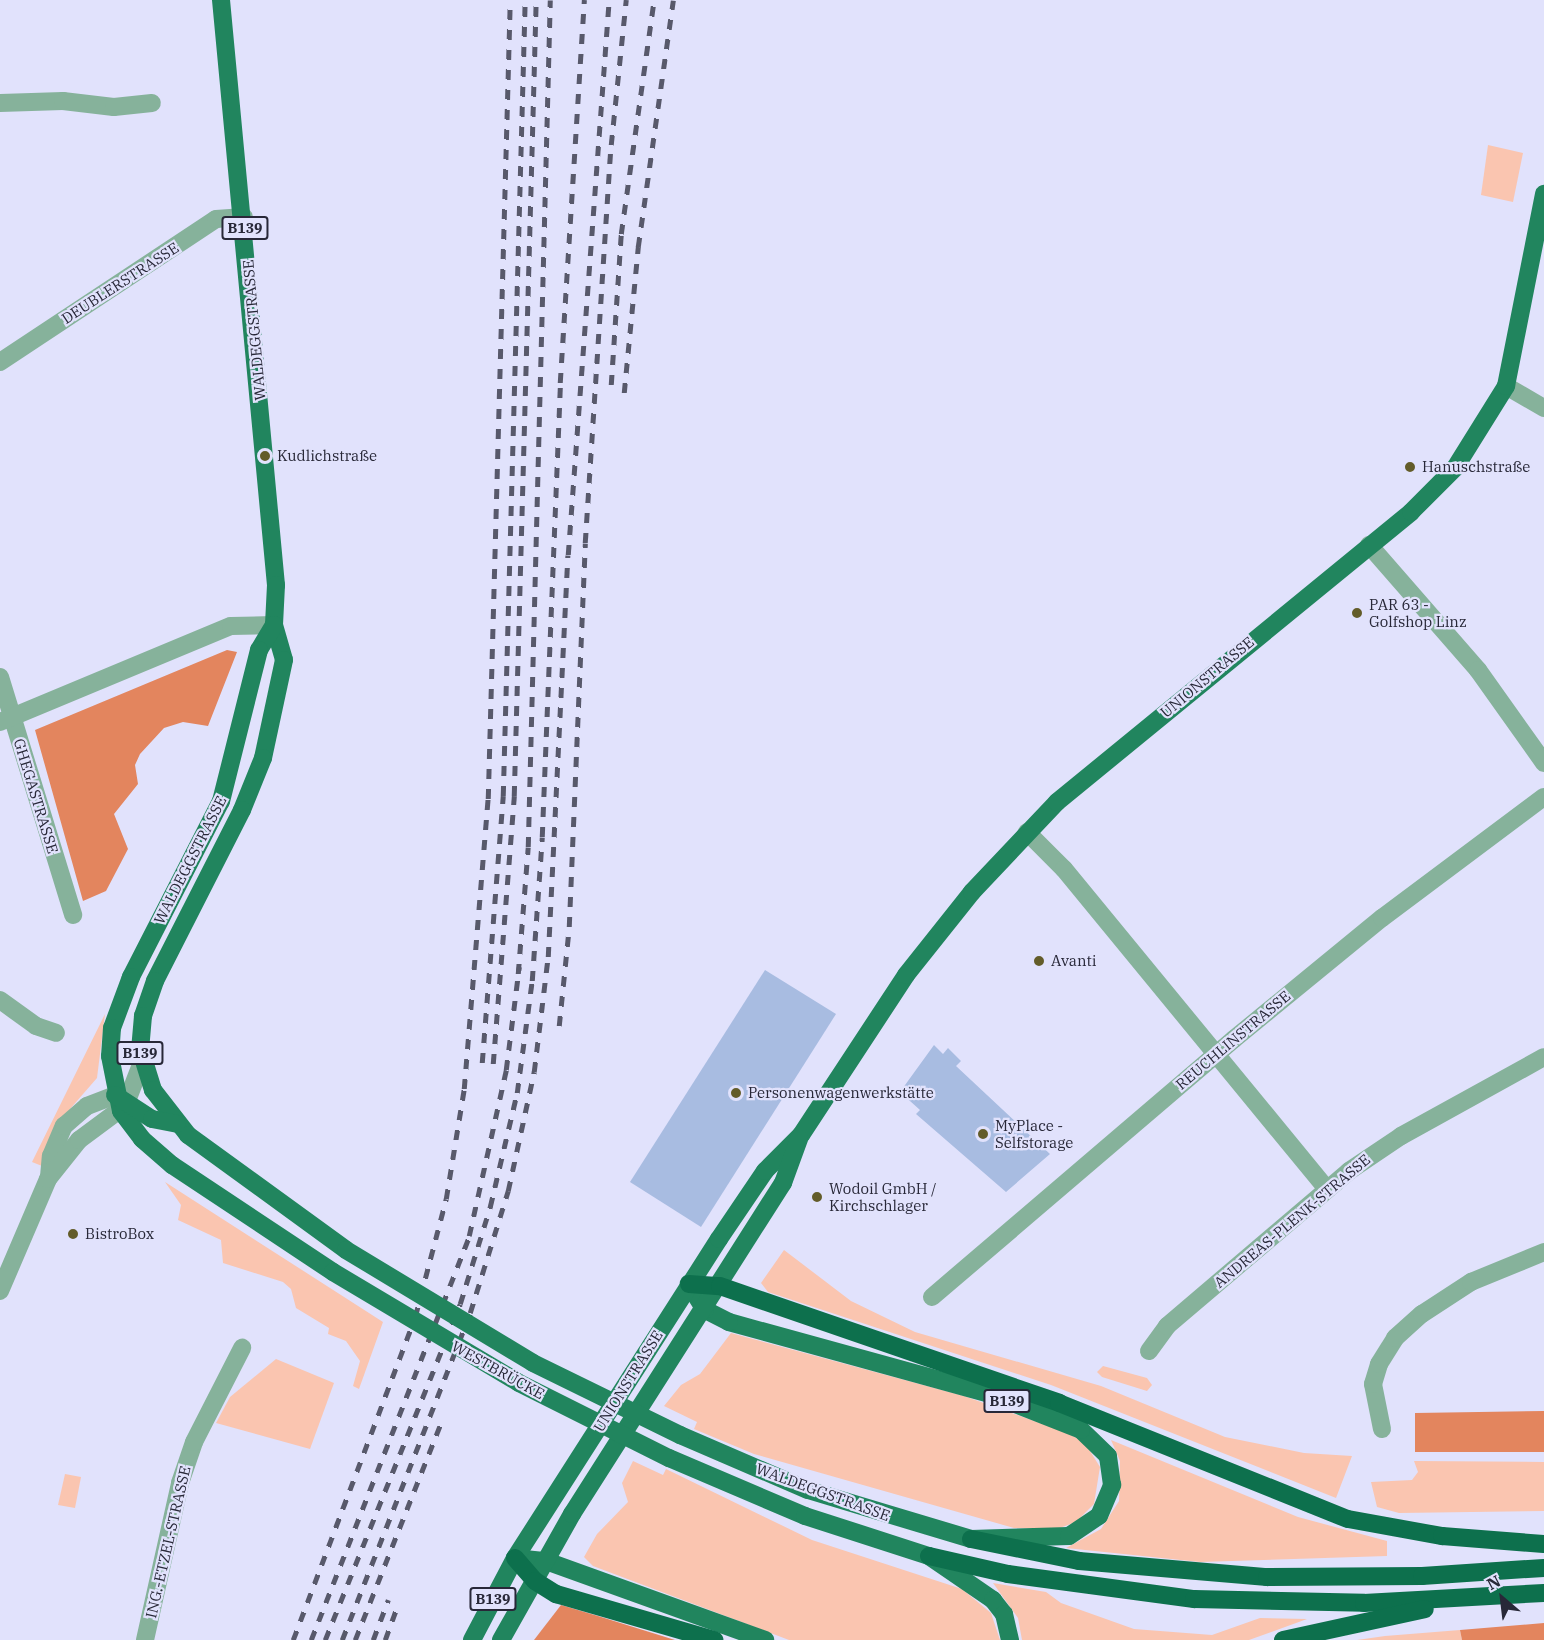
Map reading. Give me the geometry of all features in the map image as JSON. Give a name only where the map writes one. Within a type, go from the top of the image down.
[{"type":"highway","points":[[689,1284],[720,1286],[1059,1403],[1348,1519],[1442,1536],[1544,1544]]},
{"type":"highway","points":[[971,1539],[1089,1563],[1267,1578],[1422,1576],[1544,1568]]},
{"type":"highway","points":[[929,1556],[1008,1574],[1194,1599],[1290,1603],[1544,1593]]},
{"type":"highway","points":[[515,1558],[535,1581],[556,1594],[714,1640]]},
{"type":"highway","points":[[1283,1640],[1486,1597]]},
{"type":"main road","name":"WALDEGGSTRASSE","points":[[221,0],[244,217],[276,585],[274,625],[284,660],[269,736],[242,810],[155,981],[143,1016],[142,1062],[153,1090],[177,1124],[233,1172],[346,1250]]},
{"type":"main road","name":"UNIONSTRASSE","points":[[472,1640],[515,1558],[689,1284],[765,1170],[801,1135],[906,975],[1027,832],[1082,780],[1369,545],[1455,468],[1506,386],[1544,194]]},
{"type":"main road","name":"WALDEGGSTRASSE","points":[[121,1102],[110,1056],[119,1006],[221,801],[259,650],[274,625]]},
{"type":"main road","points":[[121,1102],[152,1119],[177,1124]]},
{"type":"main road","name":"WESTBRÜCKE","points":[[121,1102],[157,1153],[333,1272],[519,1383],[669,1458]]},
{"type":"main road","name":"UNIONSTRASSE","points":[[501,1640],[546,1561],[783,1184],[801,1135]]},
{"type":"main road","name":"WESTBRÜCKE","points":[[346,1250],[533,1363],[680,1435]]},
{"type":"main road","points":[[689,1284],[705,1310]]},
{"type":"main road","name":"B139","points":[[705,1310],[729,1322],[990,1394],[1081,1430],[1103,1449],[1112,1485],[1105,1507],[1091,1525],[1059,1538],[971,1539]]},
{"type":"main road","name":"WALDEGGSTRASSE","points":[[680,1435],[808,1490],[971,1539]]},
{"type":"main road","name":"WALDEGGSTRASSE","points":[[669,1458],[805,1516],[929,1556],[993,1599],[1004,1614],[1010,1640]]},
{"type":"main road","points":[[515,1558],[546,1561],[765,1640]]},
{"type":"street","points":[[0,103],[63,101],[114,107],[152,103]]},
{"type":"street","name":"DEUBLERSTRASSE","points":[[0,362],[216,219],[244,217]]},
{"type":"street","points":[[1506,386],[1544,408]]},
{"type":"street","points":[[1369,545],[1478,670],[1544,763]]},
{"type":"street","points":[[6,719],[231,626],[274,625]]},
{"type":"street","name":"GHEGASTRASSE","points":[[0,676],[6,719],[73,915]]},
{"type":"street","name":"REUCHLINSTRASSE","points":[[932,1297],[1216,1054],[1382,918],[1544,797]]},
{"type":"street","points":[[1027,832],[1060,864],[1327,1190]]},
{"type":"street","points":[[0,1000],[36,1026],[56,1033]]},
{"type":"street","name":"ANDREAS-PLENK-STRASSE","points":[[1149,1352],[1167,1326],[1327,1190],[1401,1136],[1544,1057]]},
{"type":"street","name":"WALDEGGSTRASSE","points":[[121,1102],[142,1062]]},
{"type":"street","points":[[0,1291],[48,1179],[51,1156],[64,1126],[87,1106],[121,1102]]},
{"type":"street","points":[[1383,1429],[1373,1384],[1379,1364],[1395,1338],[1464,1287],[1544,1252]]},
{"type":"street","name":"ING.-ETZEL-STRASSE","points":[[144,1640],[180,1483],[194,1442],[242,1348]]},
{"type":"shaded area","points":[[1488,145],[1523,153],[1513,202],[1481,195]]},
{"type":"shaded area","points":[[227,650],[237,652],[208,726],[183,722],[164,728],[140,754],[135,765],[138,784],[114,814],[128,849],[106,891],[83,901],[35,730]]},
{"type":"shaded area","points":[[105,1014],[97,1078],[70,1109],[42,1166],[32,1162]]},
{"type":"shaded area","points":[[165,1182],[383,1322],[359,1389],[353,1386],[360,1361],[346,1341],[328,1334],[329,1328],[296,1308],[291,1289],[283,1282],[223,1263],[221,1240],[178,1220],[181,1205]]},
{"type":"shaded area","points":[[784,1250],[851,1301],[915,1332],[1101,1386],[1225,1437],[1304,1453],[1352,1456],[1336,1498],[1051,1385],[768,1292],[761,1283]]},
{"type":"shaded area","points":[[731,1333],[964,1396],[1068,1433],[1085,1443],[1100,1467],[1094,1504],[1076,1522],[1057,1529],[1014,1528],[754,1454],[694,1429],[697,1422],[664,1406],[681,1385],[700,1374]]},
{"type":"shaded area","points":[[276,1359],[334,1383],[310,1449],[216,1423],[230,1397]]},
{"type":"shaded area","points":[[1103,1366],[1147,1378],[1152,1385],[1147,1391],[1102,1377],[1097,1372]]},
{"type":"shaded area","points":[[1544,1411],[1544,1452],[1415,1452],[1415,1413]]},
{"type":"shaded area","points":[[1111,1440],[1298,1517],[1387,1541],[1387,1556],[1200,1562],[1066,1548],[1101,1529],[1119,1501],[1120,1461]]},
{"type":"shaded area","points":[[633,1461],[663,1475],[666,1469],[812,1540],[962,1589],[991,1613],[1000,1640],[789,1640],[593,1566],[584,1557],[597,1534],[628,1502],[622,1483]]},
{"type":"shaded area","points":[[1414,1461],[1544,1462],[1544,1511],[1399,1513],[1377,1507],[1371,1482],[1412,1480],[1418,1472]]},
{"type":"shaded area","points":[[65,1474],[81,1477],[75,1508],[58,1505]]},
{"type":"shaded area","points":[[993,1583],[1046,1592],[1061,1603],[1134,1629],[1212,1635],[1260,1618],[1307,1619],[1249,1640],[1022,1640],[1018,1618]]},
{"type":"shaded area","points":[[561,1605],[598,1616],[675,1640],[534,1640]]},
{"type":"shaded area","points":[[1544,1623],[1544,1640],[1462,1640],[1460,1630]]},
{"type":"shaded area","points":[[1460,1630],[1462,1640],[1357,1640],[1385,1636]]},
{"type":"building","name":"Personenwagenwerkstätte","points":[[765,970],[836,1014],[701,1227],[630,1182]]},
{"type":"building","name":"MyPlace - Selfstorage","points":[[934,1045],[943,1054],[948,1048],[961,1061],[956,1066],[1050,1154],[1006,1192],[916,1114],[920,1110],[900,1092]]},
{"type":"railway","points":[[293,1640],[415,1317],[446,1199],[464,1089],[488,799],[510,0]]},
{"type":"railway","points":[[482,1063],[503,796],[525,0]]},
{"type":"railway","points":[[493,1064],[514,796],[536,0]]},
{"type":"railway","points":[[518,974],[528,847],[550,0]]},
{"type":"railway","points":[[325,1640],[460,1304],[490,1207],[517,1093],[532,981],[542,837],[560,383],[584,0]]},
{"type":"railway","points":[[342,1640],[470,1313],[508,1191],[534,1072],[548,957],[568,555],[609,0]]},
{"type":"railway","points":[[559,1026],[569,927],[585,543],[611,145],[626,0]]},
{"type":"railway","points":[[611,385],[621,234],[654,0]]},
{"type":"railway","points":[[624,393],[638,247],[673,0]]},
{"type":"railway","points":[[311,1640],[469,1236],[506,1070],[519,967]]},
{"type":"railway","points":[[355,1640],[441,1423]]},
{"type":"railway","points":[[373,1640],[388,1600]]},
{"type":"railway","points":[[385,1640],[398,1604]]},
{"type":"place","name":"Kudlichstraße","points":[[265,456]]},
{"type":"place","name":"Hanuschstraße","points":[[1410,467]]},
{"type":"place","name":"PAR 63 - Golfshop Linz","points":[[1357,613]]},
{"type":"place","name":"Avanti","points":[[1039,961]]},
{"type":"place","name":"Personenwagenwerkstätte","points":[[736,1093]]},
{"type":"place","name":"MyPlace - Selfstorage","points":[[983,1134]]},
{"type":"place","name":"Wodoil GmbH / Kirchschlager","points":[[817,1197]]},
{"type":"place","name":"BistroBox","points":[[73,1234]]}]
